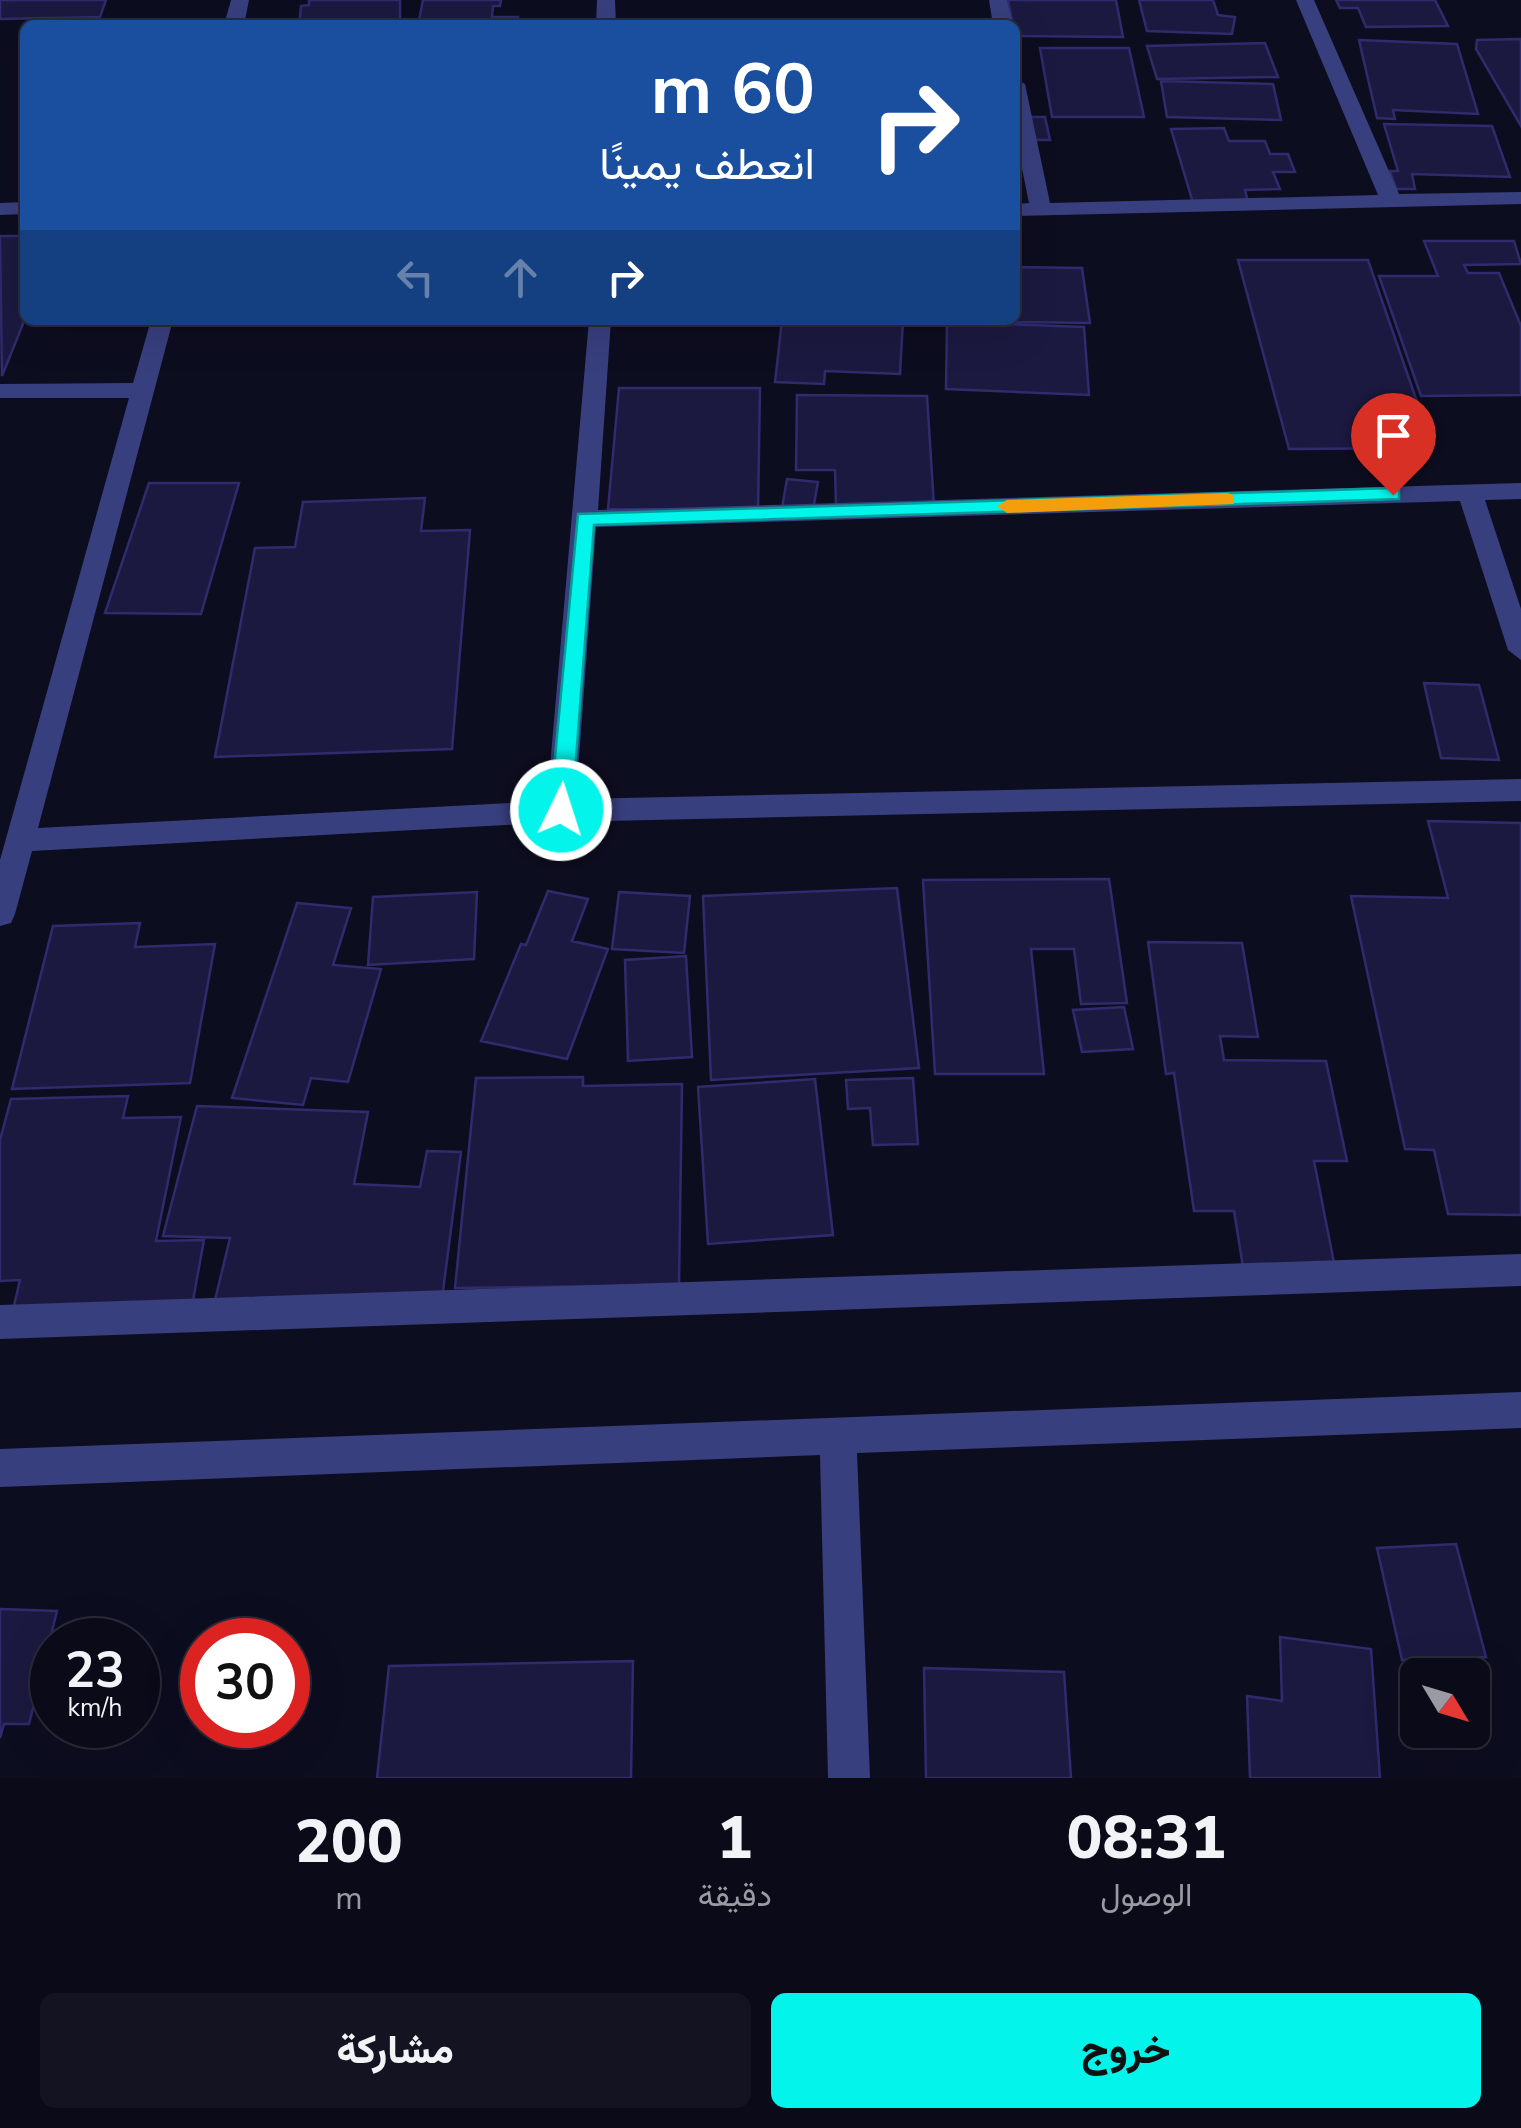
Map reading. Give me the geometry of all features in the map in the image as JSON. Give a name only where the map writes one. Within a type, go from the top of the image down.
[{"type":"street","points":[[1305,0],[1392,202]]},
{"type":"street","points":[[1020,108],[1041,210]]},
{"type":"street","points":[[1020,210],[1521,198]]},
{"type":"street","points":[[0,914],[161,325]]},
{"type":"street","points":[[561,810],[600,325]]},
{"type":"street","points":[[0,392],[142,390]]},
{"type":"street","points":[[584,519],[1521,491]]},
{"type":"street","points":[[1470,492],[1521,650]]},
{"type":"street","points":[[20,840],[561,810],[1521,790]]},
{"type":"street","points":[[0,1322],[1521,1270]]},
{"type":"street","points":[[0,1468],[1521,1410]]},
{"type":"street","points":[[838,1437],[848,1778]]},
{"type":"building","points":[[0,0],[106,0],[100,17],[0,19]]},
{"type":"building","points":[[309,0],[400,0],[400,20],[300,20],[301,6],[309,5]]},
{"type":"building","points":[[423,0],[501,0],[500,6],[493,6],[492,17],[518,17],[518,20],[419,20]]},
{"type":"building","points":[[1008,0],[1116,0],[1123,37],[1020,36],[1020,20],[1012,20]]},
{"type":"building","points":[[1139,0],[1213,0],[1218,15],[1235,17],[1232,34],[1147,31]]},
{"type":"building","points":[[1336,0],[1435,0],[1448,26],[1366,27],[1358,8],[1340,8]]},
{"type":"building","points":[[1521,39],[1521,126],[1476,49],[1477,40]]},
{"type":"building","points":[[1359,40],[1457,44],[1478,114],[1393,110],[1395,119],[1377,118]]},
{"type":"building","points":[[1265,43],[1278,77],[1157,79],[1147,46]]},
{"type":"building","points":[[1040,48],[1129,48],[1144,117],[1052,117]]},
{"type":"building","points":[[1161,81],[1273,84],[1281,120],[1167,117]]},
{"type":"building","points":[[1026,117],[1045,117],[1050,140],[1030,140]]},
{"type":"building","points":[[1384,124],[1492,126],[1510,177],[1412,174],[1415,189],[1396,189],[1390,171],[1398,171]]},
{"type":"building","points":[[1224,128],[1229,141],[1265,141],[1270,154],[1288,154],[1295,172],[1273,172],[1280,189],[1245,190],[1248,202],[1193,203],[1171,129]]},
{"type":"building","points":[[0,236],[20,236],[23,325],[2,376]]},
{"type":"building","points":[[1424,241],[1514,241],[1521,264],[1464,265],[1468,273],[1499,273],[1521,326],[1521,395],[1421,396],[1379,276],[1438,276]]},
{"type":"building","points":[[1238,260],[1368,260],[1433,448],[1289,449]]},
{"type":"building","points":[[1020,267],[1082,268],[1090,323],[1020,322]]},
{"type":"building","points":[[781,325],[903,325],[900,374],[825,371],[824,384],[775,382]]},
{"type":"building","points":[[947,325],[1084,327],[1089,395],[946,389]]},
{"type":"building","points":[[619,388],[760,388],[758,510],[608,509]]},
{"type":"building","points":[[797,395],[927,396],[934,506],[836,505],[835,470],[796,470]]},
{"type":"building","points":[[787,479],[818,482],[813,510],[782,508]]},
{"type":"building","points":[[149,483],[239,483],[201,614],[105,613]]},
{"type":"building","points":[[425,498],[421,531],[470,530],[452,749],[215,757],[255,548],[295,547],[303,502]]},
{"type":"building","points":[[1424,683],[1479,685],[1499,760],[1441,758]]},
{"type":"building","points":[[1428,821],[1521,823],[1521,1215],[1448,1214],[1434,1150],[1405,1149],[1351,896],[1448,898]]},
{"type":"building","points":[[1109,879],[1127,1003],[1081,1004],[1074,949],[1031,949],[1044,1074],[935,1074],[923,880]]},
{"type":"building","points":[[897,888],[919,1068],[711,1080],[703,896]]},
{"type":"building","points":[[548,891],[588,899],[572,941],[608,949],[567,1059],[481,1041],[521,944],[526,945]]},
{"type":"building","points":[[477,892],[474,959],[368,965],[373,897]]},
{"type":"building","points":[[619,892],[690,896],[684,953],[612,949]]},
{"type":"building","points":[[297,903],[351,908],[333,965],[381,969],[348,1082],[311,1078],[303,1105],[232,1098]]},
{"type":"building","points":[[140,923],[135,947],[215,944],[190,1083],[12,1089],[53,926]]},
{"type":"building","points":[[1148,942],[1242,943],[1258,1037],[1220,1036],[1224,1060],[1326,1061],[1347,1161],[1314,1161],[1335,1268],[1243,1267],[1234,1211],[1194,1211],[1174,1073],[1166,1074]]},
{"type":"building","points":[[686,956],[692,1057],[628,1061],[625,960]]},
{"type":"building","points":[[1124,1007],[1133,1049],[1082,1052],[1073,1010]]},
{"type":"building","points":[[583,1077],[583,1086],[682,1084],[679,1285],[455,1288],[476,1078]]},
{"type":"building","points":[[913,1078],[918,1144],[873,1145],[870,1108],[848,1109],[846,1080]]},
{"type":"building","points":[[815,1079],[833,1235],[708,1244],[698,1087]]},
{"type":"building","points":[[128,1096],[123,1118],[181,1117],[156,1241],[204,1240],[192,1306],[13,1310],[20,1280],[0,1281],[0,1140],[11,1099]]},
{"type":"building","points":[[197,1106],[368,1112],[354,1184],[420,1187],[427,1151],[461,1152],[442,1299],[214,1304],[230,1238],[163,1236]]},
{"type":"building","points":[[1456,1544],[1486,1657],[1402,1658],[1377,1548]]},
{"type":"building","points":[[0,1609],[57,1611],[55,1618],[30,1618],[29,1724],[4,1724],[0,1738]]},
{"type":"building","points":[[1280,1637],[1371,1649],[1380,1778],[1250,1778],[1247,1696],[1282,1701]]},
{"type":"building","points":[[633,1661],[631,1778],[377,1778],[389,1666]]},
{"type":"building","points":[[924,1668],[1064,1672],[1071,1778],[926,1778]]},
{"type":"slow traffic","points":[[1007,506],[1227,500]]},
{"type":"route","points":[[561,810],[584,519],[1393,495]]}]
